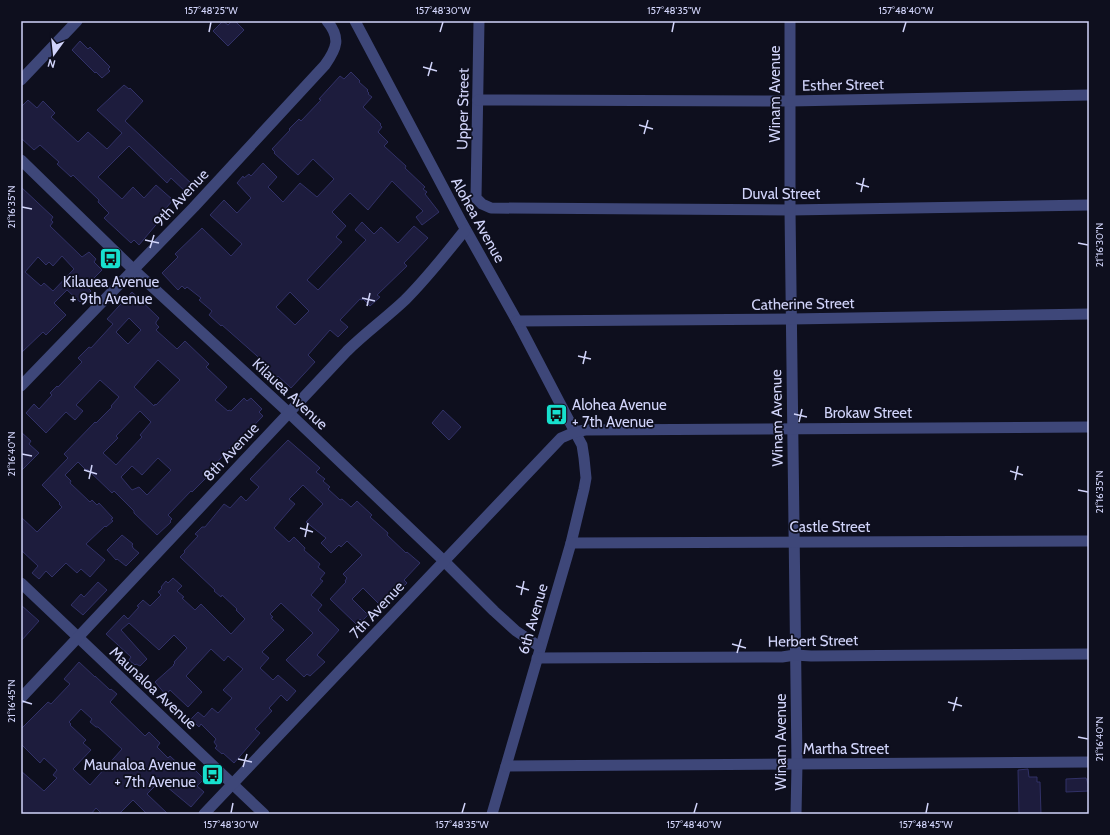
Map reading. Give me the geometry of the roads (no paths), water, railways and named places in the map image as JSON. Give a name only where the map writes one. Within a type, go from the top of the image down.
[{"type":"street","points":[[21,80],[77,21]]},
{"type":"street","name":"9th Avenue","points":[[21,386],[134,270],[325,65],[335,49],[336,41],[336,34],[327,21]]},
{"type":"street","name":"Alohea Avenue","points":[[355,21],[466,230],[517,321],[575,432]]},
{"type":"street","name":"Upper Street","points":[[476,198],[479,21]]},
{"type":"street","name":"Winam Avenue","points":[[790,21],[790,210],[796,655],[796,814]]},
{"type":"street","name":"Esther Street","points":[[478,100],[790,101],[1089,95]]},
{"type":"street","name":"Kilauea Avenue","points":[[21,160],[134,270],[289,413],[539,652]]},
{"type":"street","name":"Duval Street","points":[[476,198],[482,204],[491,208],[790,210],[1089,204]]},
{"type":"street","name":"8th Avenue","points":[[21,698],[351,346],[418,286],[466,230]]},
{"type":"street","name":"Catherine Street","points":[[517,321],[791,319],[1089,314]]},
{"type":"street","name":"Brokaw Street","points":[[575,432],[585,430],[1089,427]]},
{"type":"street","name":"6th Avenue","points":[[492,814],[571,543],[586,478],[582,446],[575,432]]},
{"type":"street","name":"7th Avenue","points":[[204,814],[561,438],[575,432]]},
{"type":"street","name":"Castle Street","points":[[571,543],[1089,541]]},
{"type":"street","name":"Maunaloa Avenue","points":[[21,583],[264,814]]},
{"type":"street","name":"Herbert Street","points":[[539,652],[782,657],[796,655],[1089,654]]},
{"type":"street","name":"Martha Street","points":[[506,766],[1089,762]]},
{"type":"place","name":"Kilauea Avenue + 9th Avenue","points":[[111,259]]},
{"type":"place","name":"Alohea Avenue + 7th Avenue","points":[[556,414]]},
{"type":"place","name":"Maunaloa Avenue + 7th Avenue","points":[[212,774]]}]
